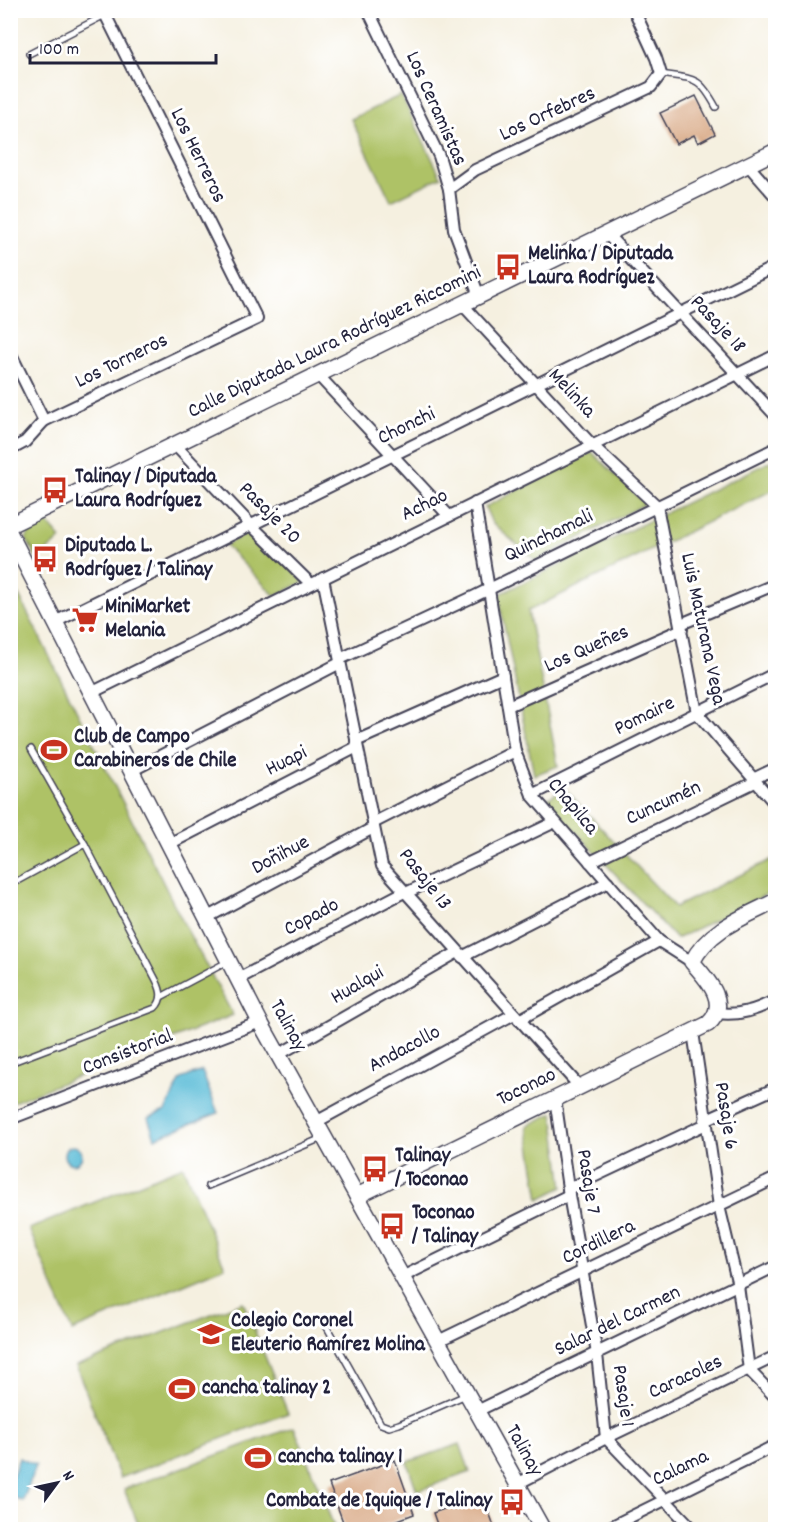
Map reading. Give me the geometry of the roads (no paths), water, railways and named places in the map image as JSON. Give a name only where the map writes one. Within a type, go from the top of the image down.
[{"type":"street","name":"Los Ceramistas","points":[[368,10],[439,156],[448,189],[454,229],[479,296]]},
{"type":"street","points":[[634,10],[661,74]]},
{"type":"street","name":"Los Herreros","points":[[104,13],[256,319]]},
{"type":"street","name":"Los Orfebres","points":[[448,189],[475,170],[651,87],[661,74]]},
{"type":"street","name":"Calle Diputada Laura Rodríguez Riccomini","points":[[10,525],[176,446],[776,151]]},
{"type":"street","points":[[748,165],[776,197]]},
{"type":"street","name":"Pasaje 18","points":[[606,233],[776,416]]},
{"type":"street","name":"Chonchi","points":[[56,622],[776,266]]},
{"type":"street","name":"Melinka","points":[[462,304],[592,445],[657,506]]},
{"type":"street","name":"Los Torneros","points":[[10,450],[25,442],[44,421],[256,319]]},
{"type":"street","points":[[10,352],[44,421]]},
{"type":"street","name":"Achao","points":[[91,693],[776,355]]},
{"type":"street","points":[[318,375],[449,516]]},
{"type":"street","name":"Pasaje 20","points":[[176,446],[311,584]]},
{"type":"street","name":"Quinchamali","points":[[131,771],[340,661],[776,448]]},
{"type":"street","name":"Chapilca","points":[[475,503],[515,751],[532,795],[659,941],[692,962],[714,992],[719,1010],[717,1015]]},
{"type":"street","name":"Luis Maturana Vega","points":[[657,506],[697,713],[776,805]]},
{"type":"street","name":"Talinay","points":[[10,534],[260,1022],[517,1484],[537,1527]]},
{"type":"street","name":"Pasaje 13","points":[[323,578],[382,866],[579,1086]]},
{"type":"street","name":"Los Queñes","points":[[508,706],[776,584]]},
{"type":"street","name":"Pomaire","points":[[532,795],[776,673]]},
{"type":"street","name":"Huapi","points":[[169,844],[357,744],[503,676]]},
{"type":"street","name":"Doñihue","points":[[206,918],[515,751]]},
{"type":"street","name":"Cuncumén","points":[[590,862],[776,768]]},
{"type":"street","name":"Copado","points":[[238,979],[405,893],[555,822]]},
{"type":"street","name":"Hualqui","points":[[278,1055],[460,954],[608,882]]},
{"type":"street","points":[[692,962],[697,952],[712,936],[776,901]]},
{"type":"street","name":"Andacollo","points":[[316,1122],[659,941]]},
{"type":"street","points":[[717,1015],[734,1015],[762,1007],[776,1000]]},
{"type":"street","name":"Toconao","points":[[357,1196],[693,1032],[717,1015]]},
{"type":"street","name":"Consistorial","points":[[10,1119],[260,1022]]},
{"type":"street","name":"Pasaje 6","points":[[693,1032],[719,1206],[738,1285],[749,1370]]},
{"type":"street","points":[[402,1277],[776,1088]]},
{"type":"street","name":"Pasaje 7","points":[[555,1098],[568,1192],[583,1272]]},
{"type":"street","name":"Cordillera","points":[[438,1341],[776,1178]]},
{"type":"street","name":"Salar del Carmen","points":[[477,1412],[776,1266]]},
{"type":"street","name":"Pasaje 1","points":[[583,1272],[597,1354],[606,1438],[694,1530]]},
{"type":"street","name":"Caracoles","points":[[517,1484],[606,1438],[776,1356]]},
{"type":"street","points":[[749,1370],[776,1398]]},
{"type":"street","name":"Calama","points":[[604,1530],[776,1445]]},
{"type":"lane","points":[[29,54],[104,13]]},
{"type":"lane","points":[[661,74],[699,82],[716,107]]},
{"type":"lane","points":[[10,1063],[155,1008],[161,997],[154,975],[85,844],[31,749]]},
{"type":"lane","points":[[10,885],[85,844]]},
{"type":"lane","points":[[161,997],[229,961]]},
{"type":"lane","points":[[208,1186],[324,1137]]},
{"type":"lane","points":[[324,1322],[381,1424],[389,1426],[399,1424],[467,1394]]},
{"type":"water","points":[[202,1071],[218,1113],[155,1138],[148,1118],[165,1111],[181,1079]]},
{"type":"water","points":[[73,1146],[79,1149],[82,1155],[79,1161],[73,1164],[67,1161],[64,1155],[67,1149]]},
{"type":"water","points":[[19,1458],[36,1465],[23,1501],[11,1496],[11,1480]]},
{"type":"place","name":"Melinka / Diputada Laura Rodríguez","points":[[508,267]]},
{"type":"place","name":"Talinay / Diputada Laura Rodríguez","points":[[55,490]]},
{"type":"place","name":"Diputada L. Rodríguez / Talinay","points":[[45,559]]},
{"type":"place","name":"MiniMarket Melania","points":[[85,620]]},
{"type":"place","name":"Club de Campo Carabineros de Chile","points":[[54,750]]},
{"type":"place","name":"Talinay / Toconao","points":[[375,1169]]},
{"type":"place","name":"Toconao / Talinay","points":[[392,1226]]},
{"type":"place","name":"Colegio Coronel Eleuterio Ramírez Molina","points":[[211,1334]]},
{"type":"place","name":"cancha talinay 2","points":[[182,1389]]},
{"type":"place","name":"cancha talinay 1","points":[[258,1458]]},
{"type":"place","name":"Combate de Iquique / Talinay","points":[[512,1502]]}]
